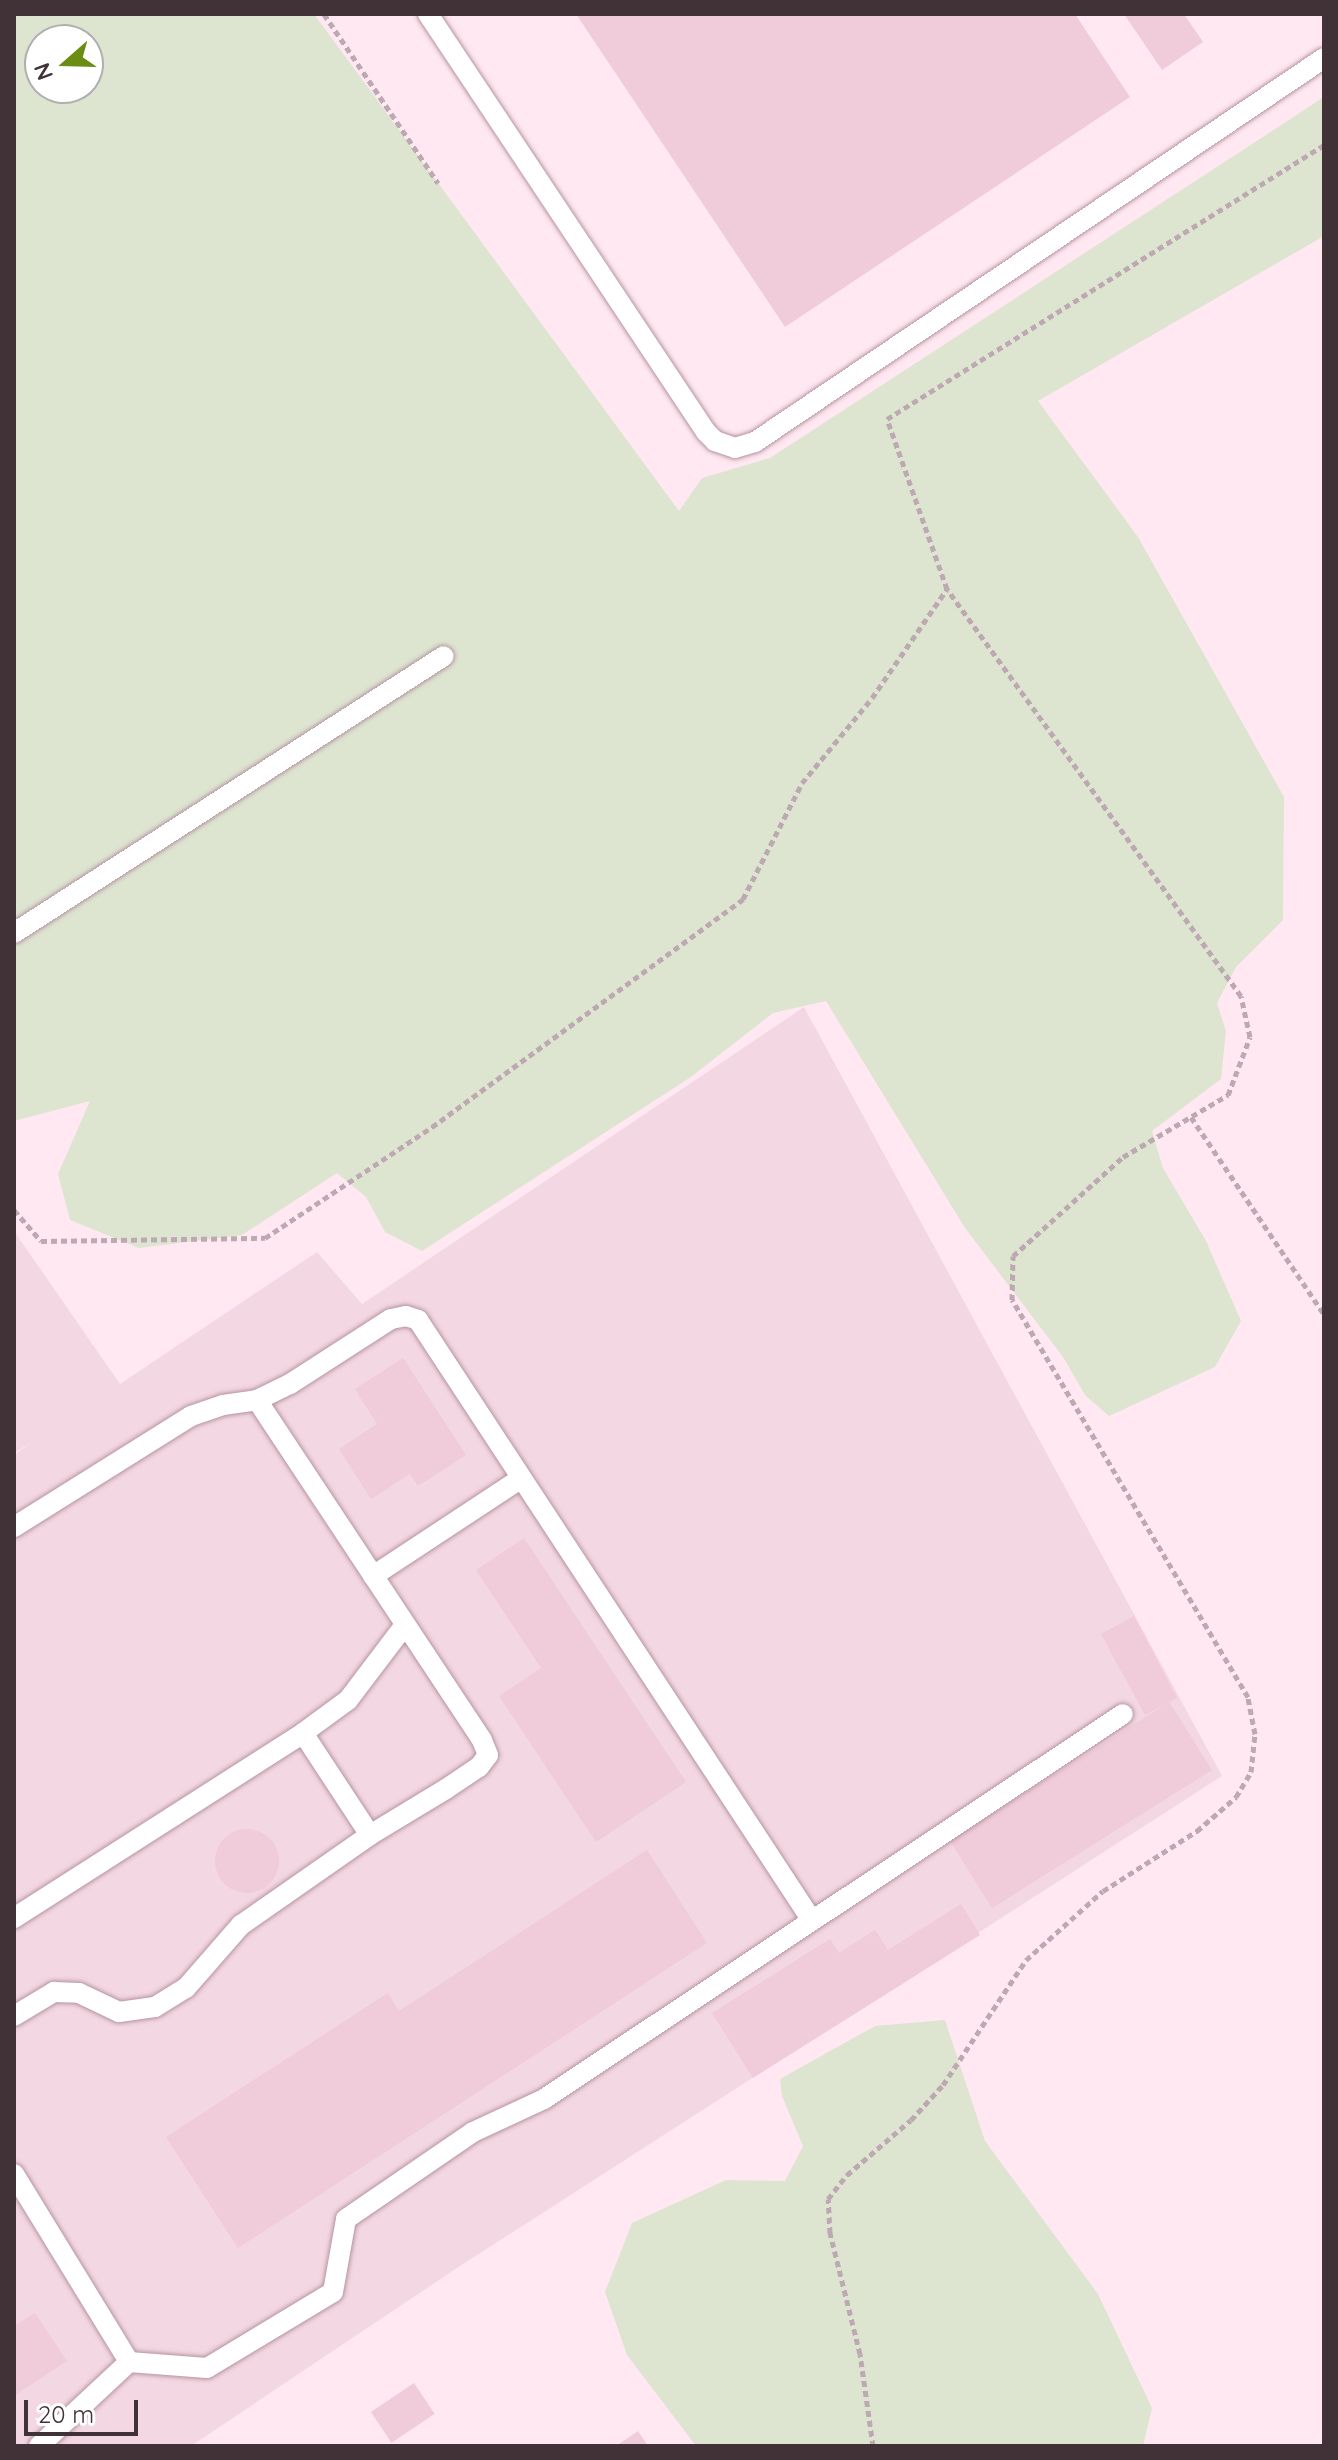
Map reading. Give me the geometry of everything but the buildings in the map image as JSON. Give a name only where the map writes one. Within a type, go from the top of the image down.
[{"type":"lane","points":[[428,14],[706,432],[715,441],[735,448],[755,442],[1324,58]]},
{"type":"lane","points":[[14,933],[444,656]]},
{"type":"lane","points":[[14,1527],[191,1416],[223,1405],[257,1400],[290,1384],[391,1319],[406,1316],[418,1320],[811,1919]]},
{"type":"lane","points":[[14,2016],[54,1992],[79,1993],[119,2012],[155,2007],[186,1988],[241,1925],[370,1835],[479,1767],[488,1755],[482,1740],[257,1400]]},
{"type":"lane","points":[[373,1576],[520,1479]]},
{"type":"lane","points":[[14,1918],[303,1733],[348,1700],[405,1625]]},
{"type":"lane","points":[[39,2446],[129,2362],[207,2368],[333,2292],[346,2219],[473,2132],[544,2099],[1123,1714]]},
{"type":"lane","points":[[303,1733],[370,1835]]},
{"type":"lane","points":[[14,2174],[129,2362]]},
{"type":"path","points":[[324,14],[438,183]]},
{"type":"path","points":[[873,2446],[860,2354],[830,2233],[828,2199],[847,2175],[911,2120],[943,2085],[1026,1960],[1103,1891],[1197,1831],[1236,1797],[1251,1772],[1255,1734],[1248,1697],[1012,1300],[1013,1256],[1123,1157],[1228,1095],[1250,1037],[1241,996],[947,589],[887,419],[1324,145]]},
{"type":"path","points":[[14,1210],[41,1241],[265,1238],[407,1144],[743,899],[802,783],[872,698],[947,589]]},
{"type":"path","points":[[1191,1117],[1324,1314]]},
{"type":"shaded area","points":[[804,1007],[1222,1776],[460,2266],[191,2446],[14,2446],[14,1455],[32,1442],[14,1453],[14,1231],[120,1384],[317,1252],[362,1304]]},
{"type":"green space","points":[[14,14],[314,14],[679,511],[702,478],[770,458],[1324,97],[1324,236],[1038,401],[1138,537],[1284,797],[1283,920],[1236,967],[1217,1003],[1226,1031],[1221,1079],[1152,1131],[1163,1168],[1206,1241],[1241,1321],[1215,1367],[1109,1416],[1085,1395],[1063,1357],[965,1228],[826,1001],[773,1013],[691,1077],[422,1251],[385,1232],[366,1197],[337,1173],[242,1235],[139,1248],[70,1220],[58,1174],[90,1101],[14,1121]]},
{"type":"green space","points":[[945,2020],[985,2141],[1098,2294],[1152,2408],[1143,2446],[696,2446],[627,2355],[605,2292],[632,2223],[726,2180],[785,2181],[803,2146],[782,2096],[780,2079],[875,2026]]}]
